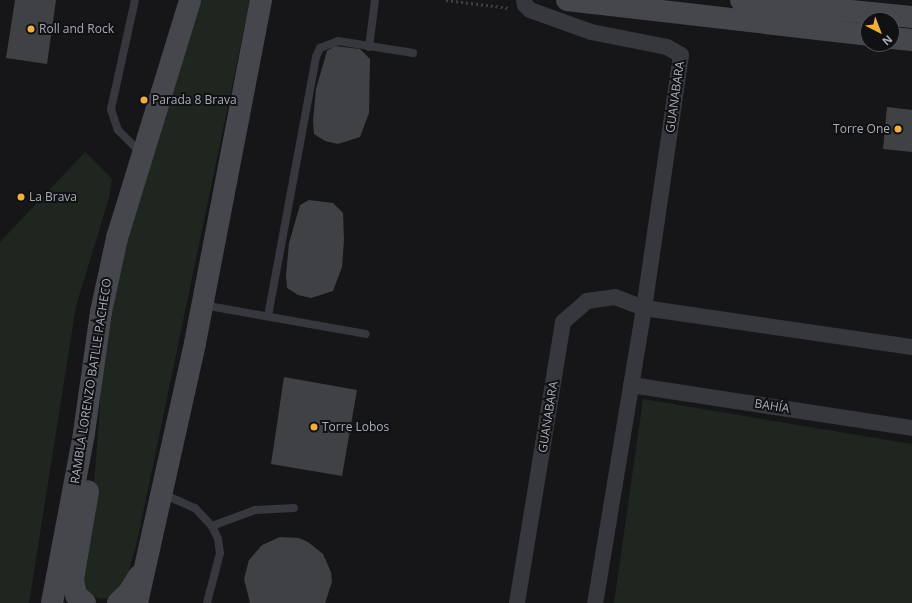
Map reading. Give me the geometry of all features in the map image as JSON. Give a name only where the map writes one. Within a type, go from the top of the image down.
[{"type":"main road","name":"RAMBLA LORENZO BATLLE PACHECO","points":[[52,603],[84,433],[101,312],[117,238],[141,153],[190,0]]},
{"type":"main road","points":[[137,603],[202,305],[261,0]]},
{"type":"main road","points":[[567,0],[739,6],[912,17]]},
{"type":"main road","points":[[739,6],[860,33]]},
{"type":"main road","points":[[900,39],[912,40]]},
{"type":"main road","points":[[84,433],[90,460],[90,480],[73,579],[76,594],[85,603]]},
{"type":"main road","points":[[118,603],[130,592],[146,564]]},
{"type":"street","name":"GUANABARA","points":[[524,0],[530,10],[591,32],[667,47],[681,55],[644,308],[595,603]]},
{"type":"street","name":"GUANABARA","points":[[517,603],[563,322],[587,301],[615,297],[644,308]]},
{"type":"street","points":[[644,308],[912,347]]},
{"type":"street","name":"BAHÍA","points":[[631,385],[912,428]]},
{"type":"lane","points":[[135,0],[111,110],[118,130],[141,153]]},
{"type":"lane","points":[[369,46],[375,0]]},
{"type":"lane","points":[[268,316],[316,57],[320,48],[338,41],[413,53]]},
{"type":"lane","points":[[202,305],[365,334]]},
{"type":"lane","points":[[162,494],[195,508],[212,526],[220,553],[210,598],[207,603]]},
{"type":"lane","points":[[212,526],[255,510],[294,508]]},
{"type":"shaded area","points":[[202,0],[250,0],[137,542],[124,588],[113,597],[101,599],[88,594],[80,574],[92,513],[102,377],[112,314],[124,245],[137,199]]},
{"type":"shaded area","points":[[85,152],[112,179],[109,198],[76,306],[29,603],[0,603],[0,242]]},
{"type":"shaded area","points":[[643,399],[912,444],[912,603],[614,603]]},
{"type":"building","name":"Roll and Rock","points":[[15,0],[56,0],[47,64],[6,58]]},
{"type":"building","points":[[335,46],[360,49],[370,59],[369,113],[360,137],[338,144],[325,141],[314,134],[313,121],[316,89],[327,51]]},
{"type":"building","name":"Torre One","points":[[887,107],[912,110],[912,152],[883,149]]},
{"type":"building","points":[[309,200],[333,203],[343,213],[344,240],[342,267],[333,291],[311,298],[298,295],[287,288],[286,275],[289,243],[300,205]]},
{"type":"building","name":"Torre Lobos","points":[[284,377],[357,390],[342,476],[271,464]]},
{"type":"building","points":[[280,537],[299,538],[308,542],[323,554],[331,572],[332,582],[325,603],[250,603],[244,579],[249,560],[262,545]]},
{"type":"place","name":"Roll and Rock","points":[[31,29]]},
{"type":"place","name":"Parada 8 Brava","points":[[144,100]]},
{"type":"place","name":"Torre One","points":[[898,129]]},
{"type":"place","name":"La Brava","points":[[21,197]]},
{"type":"place","name":"Torre Lobos","points":[[314,427]]}]
